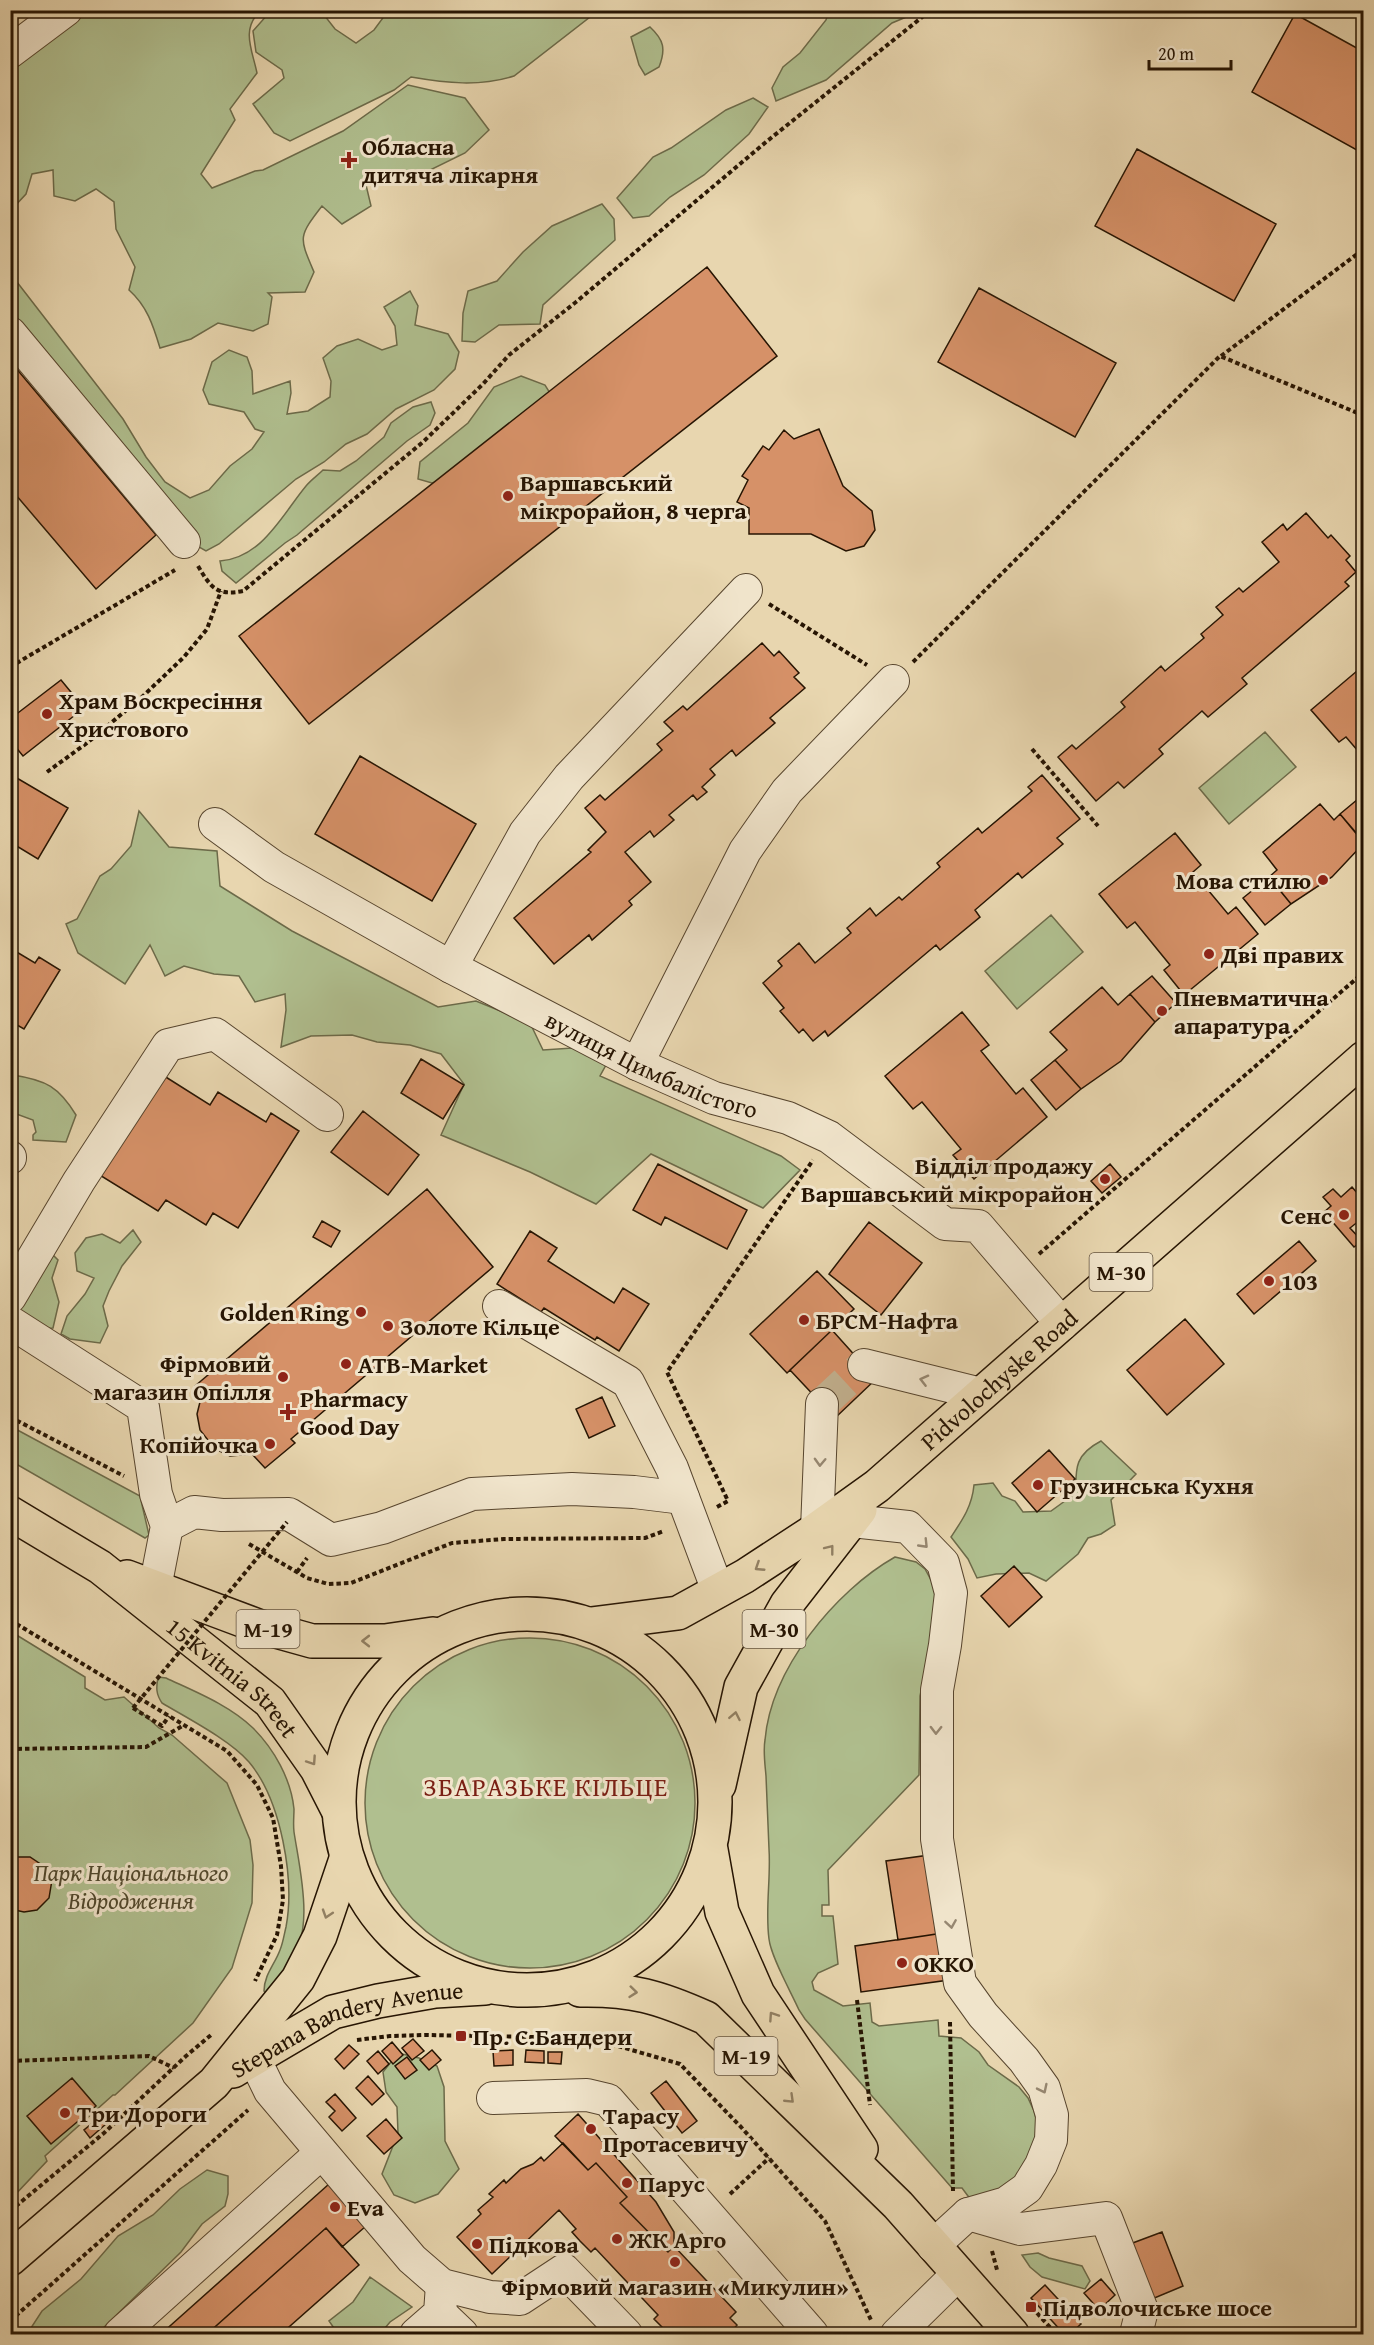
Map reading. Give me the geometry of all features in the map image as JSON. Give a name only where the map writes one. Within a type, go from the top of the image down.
[{"type":"main road","name":"Pidvolochyske Road","points":[[591,1624],[678,1613],[745,1576],[877,1486],[1364,1058]]},
{"type":"main road","name":"Pidvolochyske Road","points":[[716,1794],[741,1687],[788,1604],[877,1486]]},
{"type":"main road","name":"15 Kvitnia Street","points":[[10,1514],[100,1567],[270,1702],[317,1769],[338,1810]]},
{"type":"main road","name":"15 Kvitnia Street","points":[[100,1567],[258,1626],[312,1641],[385,1641],[445,1632]]},
{"type":"main road","name":"М-19","points":[[445,1632],[480,1619],[517,1613],[555,1615],[591,1624],[640,1650],[680,1690],[706,1739],[716,1794],[711,1850],[722,1912],[758,1994],[898,2205]]},
{"type":"main road","points":[[338,1810],[341,1766],[355,1724],[378,1687],[408,1655],[445,1632]]},
{"type":"main road","name":"М-19","points":[[338,1810],[346,1859],[376,1917],[424,1962],[485,1988],[602,1989],[643,1993],[706,2018],[898,2205],[1012,2334]]},
{"type":"main road","points":[[554,1990],[607,1974],[653,1944],[689,1901],[711,1850]]},
{"type":"main road","name":"Stepana Bandery Avenue","points":[[214,2083],[298,1979],[320,1936],[346,1859]]},
{"type":"main road","name":"Stepana Bandery Avenue","points":[[10,2259],[214,2083],[333,2012],[435,1990],[485,1988]]},
{"type":"lane","points":[[10,52],[66,10]]},
{"type":"lane","points":[[10,333],[189,550]]},
{"type":"lane","points":[[451,967],[532,824],[569,777],[746,590]]},
{"type":"lane","points":[[637,1064],[745,851],[787,790],[893,681]]},
{"type":"lane","name":"вулиця Цимбалістого","points":[[215,824],[274,867],[451,967],[637,1064],[714,1098],[788,1118],[829,1137],[945,1224],[978,1226],[1062,1324]]},
{"type":"lane","points":[[10,1297],[79,1181],[168,1044],[215,1034],[327,1115]]},
{"type":"lane","points":[[499,1306],[628,1382],[672,1468],[718,1591]]},
{"type":"lane","points":[[10,1322],[143,1407],[156,1494],[167,1526],[155,1588]]},
{"type":"lane","points":[[864,1365],[981,1394]]},
{"type":"lane","points":[[817,1529],[822,1404]]},
{"type":"lane","points":[[167,1526],[194,1512],[222,1515],[289,1514],[331,1540],[382,1528],[472,1494],[572,1489],[634,1492],[684,1498]]},
{"type":"lane","points":[[852,1521],[908,1527],[943,1563],[951,1593],[937,1690],[937,1839],[960,1983],[983,2015],[1024,2060],[1044,2088],[1052,2115],[1051,2140],[1041,2165],[1027,2188],[1006,2203],[960,2206]]},
{"type":"lane","points":[[254,2058],[270,2091],[412,2259],[441,2299],[462,2334]]},
{"type":"lane","points":[[493,2098],[587,2096],[608,2100],[812,2334]]},
{"type":"lane","points":[[120,2334],[321,2152]]},
{"type":"lane","points":[[933,2246],[960,2206]]},
{"type":"lane","points":[[960,2206],[1020,2229],[1106,2218],[1142,2310],[1136,2334]]},
{"type":"lane","points":[[441,2299],[490,2297],[519,2299],[564,2270],[626,2334]]},
{"type":"lane","points":[[885,2329],[958,2274]]},
{"type":"lane","points":[[416,2334],[441,2299]]},
{"type":"path","points":[[10,667],[189,550],[210,587],[228,594],[243,591],[423,442],[483,384],[509,355],[576,302],[766,142],[931,10]]},
{"type":"path","points":[[746,590],[893,681],[1220,356],[1364,249]]},
{"type":"path","points":[[1220,356],[1362,415]]},
{"type":"path","points":[[47,772],[133,705],[184,657],[207,629],[221,591]]},
{"type":"path","points":[[1032,749],[1098,826]]},
{"type":"path","points":[[1018,1273],[1364,972]]},
{"type":"path","points":[[728,1501],[667,1372],[829,1137]]},
{"type":"path","points":[[169,1716],[162,1726],[133,1708],[287,1522]]},
{"type":"path","points":[[10,1620],[227,1751],[256,1785],[273,1818],[281,1866],[283,1900],[277,1935],[254,1982]]},
{"type":"path","points":[[10,1749],[146,1747],[184,1725]]},
{"type":"path","points":[[960,1983],[950,2011],[960,2206]]},
{"type":"path","points":[[857,2000],[870,2105]]},
{"type":"path","points":[[10,2211],[104,2133],[217,2030]]},
{"type":"path","points":[[10,2061],[149,2055],[174,2068]]},
{"type":"path","points":[[10,2321],[243,2115]]},
{"type":"path","points":[[708,2214],[769,2158]]},
{"type":"path","points":[[825,2221],[885,2329]]},
{"type":"path","points":[[991,2250],[996,2269],[1004,2277]]},
{"type":"path","points":[[1031,2307],[1056,2334]]},
{"type":"green space","points":[[275,10],[321,11],[335,29],[356,43],[374,30],[388,11],[607,11],[594,14],[514,76],[475,83],[411,77],[394,90],[290,141],[274,133],[253,104],[284,78],[282,70],[256,52],[253,31],[268,14]]},
{"type":"green space","points":[[76,11],[260,11],[254,18],[249,33],[257,73],[230,109],[235,120],[201,174],[212,188],[263,170],[343,131],[408,85],[465,98],[489,130],[465,153],[418,176],[377,173],[366,185],[371,206],[342,224],[322,206],[309,224],[303,238],[314,272],[305,292],[268,293],[272,297],[268,324],[253,331],[218,323],[191,339],[160,348],[145,309],[129,290],[135,267],[116,229],[114,202],[96,189],[75,201],[54,196],[53,170],[32,174],[26,194],[11,210],[11,58]]},
{"type":"green space","points":[[829,11],[916,11],[892,23],[826,80],[776,101],[772,88],[783,67],[800,53],[826,20]]},
{"type":"green space","points":[[650,27],[661,41],[663,55],[659,67],[645,75],[639,65],[631,37]]},
{"type":"green space","points":[[753,98],[768,107],[749,134],[704,175],[670,197],[649,216],[633,218],[617,198],[653,157],[671,148],[726,110]]},
{"type":"green space","points":[[602,204],[614,219],[615,240],[543,305],[540,324],[499,325],[475,342],[462,341],[463,313],[468,291],[497,281],[523,252],[552,226]]},
{"type":"green space","points":[[10,273],[123,419],[146,457],[165,482],[190,498],[209,490],[230,466],[252,449],[264,432],[255,429],[244,412],[209,404],[203,390],[212,362],[229,350],[247,357],[252,371],[253,394],[290,381],[291,393],[287,414],[308,411],[330,397],[331,381],[323,358],[337,346],[358,339],[382,350],[397,345],[395,326],[384,307],[410,291],[418,306],[415,325],[448,334],[459,352],[455,369],[434,390],[396,409],[367,434],[346,444],[324,462],[296,479],[219,544],[206,551],[190,542],[11,331]]},
{"type":"green space","points":[[521,376],[545,385],[555,401],[468,473],[432,483],[418,479],[420,462],[468,423],[494,387]]},
{"type":"green space","points":[[431,402],[435,413],[430,425],[407,441],[297,535],[236,583],[222,571],[220,561],[235,558],[259,544],[306,486],[323,470],[340,471],[356,461],[384,437],[391,423],[413,407]]},
{"type":"green space","points":[[1265,732],[1296,767],[1229,824],[1199,788]]},
{"type":"green space","points":[[139,811],[169,847],[217,851],[220,886],[292,931],[438,1007],[476,1001],[530,1023],[543,1050],[617,1045],[600,1076],[781,1156],[800,1170],[763,1208],[651,1154],[596,1204],[530,1172],[441,1135],[464,1084],[441,1054],[410,1045],[377,1042],[352,1035],[311,1036],[281,1047],[286,1010],[285,994],[255,1002],[239,976],[214,974],[184,966],[165,976],[150,945],[125,984],[78,953],[66,924],[77,919],[100,876],[111,869],[131,846]]},
{"type":"green space","points":[[1051,915],[1083,952],[1017,1009],[985,971]]},
{"type":"green space","points":[[13,1075],[34,1079],[51,1086],[70,1105],[76,1115],[66,1142],[33,1140],[36,1132],[33,1120],[11,1112],[11,1077]]},
{"type":"green space","points":[[133,1230],[141,1242],[122,1266],[109,1291],[103,1306],[108,1326],[100,1343],[70,1339],[61,1334],[67,1316],[85,1294],[94,1278],[77,1271],[75,1253],[86,1238],[102,1234],[120,1243]]},
{"type":"green space","points":[[52,1254],[58,1260],[52,1278],[59,1302],[53,1328],[40,1329],[18,1312],[22,1286]]},
{"type":"green space","points":[[10,1426],[140,1496],[149,1535],[145,1538],[11,1461]]},
{"type":"green space","points":[[1101,1441],[1136,1474],[1111,1500],[1115,1525],[1101,1534],[1088,1538],[1078,1554],[1046,1581],[1029,1573],[996,1574],[977,1578],[968,1559],[951,1537],[969,1506],[974,1485],[993,1483],[1002,1496],[1015,1501],[1023,1512],[1051,1511],[1076,1493],[1079,1462],[1086,1451]]},
{"type":"green space","points":[[895,1557],[916,1562],[925,1569],[937,1591],[932,1635],[920,1696],[919,1775],[828,1870],[829,1905],[822,1905],[822,1916],[833,1916],[838,1964],[818,1973],[812,1982],[814,1990],[843,2006],[870,2003],[872,2022],[879,2026],[938,2020],[939,2036],[961,2038],[979,2052],[988,2065],[1019,2087],[1028,2098],[1038,2126],[1037,2141],[1012,2184],[971,2200],[962,2188],[952,2188],[805,2019],[777,1965],[769,1939],[769,1860],[764,1749],[770,1713],[779,1686],[793,1660],[829,1611],[872,1572]]},
{"type":"green space","name":"Парк Національного Відродження","points":[[10,1631],[85,1677],[85,1688],[105,1700],[124,1697],[227,1783],[250,1840],[253,1865],[252,1903],[232,1968],[193,2023],[45,2156],[47,2161],[11,2199]]},
{"type":"green space","name":"ЗБАРАЗЬКЕ КІЛЬЦЕ","points":[[530,1638],[562,1641],[593,1651],[622,1666],[647,1686],[667,1711],[682,1740],[692,1771],[695,1803],[692,1835],[682,1866],[667,1895],[647,1920],[622,1940],[593,1955],[562,1965],[530,1968],[498,1965],[467,1955],[438,1940],[413,1920],[393,1895],[378,1866],[368,1835],[365,1803],[368,1771],[378,1740],[393,1711],[413,1686],[438,1666],[467,1651],[498,1641]]},
{"type":"green space","points":[[158,1677],[166,1678],[200,1694],[244,1720],[268,1745],[289,1787],[294,1809],[294,1832],[304,1902],[304,1920],[296,1954],[286,1973],[267,1995],[264,1991],[266,1980],[282,1945],[286,1927],[289,1886],[283,1841],[270,1797],[260,1778],[241,1754],[196,1722],[162,1703],[157,1691]]},
{"type":"green space","points":[[398,2053],[419,2058],[437,2066],[444,2087],[445,2141],[459,2169],[438,2194],[415,2203],[394,2195],[382,2174],[398,2133],[397,2107],[386,2092],[383,2072]]},
{"type":"green space","points":[[207,2170],[228,2176],[225,2206],[202,2224],[181,2252],[97,2334],[27,2334],[42,2311],[81,2279],[118,2236],[153,2215],[180,2189]]},
{"type":"green space","points":[[1038,2253],[1082,2266],[1090,2281],[1085,2289],[1042,2277],[1030,2267],[1022,2255]]},
{"type":"green space","points":[[370,2277],[412,2307],[390,2322],[380,2334],[350,2334],[336,2331],[329,2321],[353,2302]]},
{"type":"building","points":[[1295,14],[1364,52],[1364,154],[1252,92]]},
{"type":"building","points":[[1137,149],[1276,224],[1234,301],[1095,226]]},
{"type":"building","name":"Варшавський мікрорайон, 8 черга","points":[[707,267],[777,356],[309,724],[239,636]]},
{"type":"building","points":[[979,288],[1116,363],[1075,437],[938,362]]},
{"type":"building","points":[[10,361],[156,535],[96,589],[10,488]]},
{"type":"building","points":[[819,429],[843,486],[872,511],[875,530],[864,546],[846,551],[811,534],[749,534],[749,508],[737,502],[748,480],[742,476],[763,446],[769,450],[784,430],[794,439]]},
{"type":"building","points":[[1306,513],[1328,538],[1331,535],[1350,556],[1346,560],[1356,572],[1345,582],[1349,586],[1242,678],[1247,684],[1208,717],[1202,711],[1159,749],[1163,754],[1124,788],[1118,782],[1096,801],[1058,757],[1072,745],[1076,749],[1125,707],[1121,702],[1161,666],[1165,671],[1204,638],[1201,634],[1223,615],[1216,607],[1239,588],[1243,592],[1279,562],[1262,542],[1283,524],[1287,530]]},
{"type":"building","points":[[762,643],[774,656],[779,651],[799,673],[794,677],[805,688],[770,718],[775,723],[736,756],[732,750],[710,769],[715,775],[702,787],[707,792],[697,800],[693,795],[669,815],[674,820],[654,837],[650,831],[625,852],[651,882],[629,901],[632,905],[592,940],[589,935],[554,964],[514,918],[591,852],[588,850],[606,832],[585,808],[600,795],[605,800],[662,750],[657,744],[673,731],[664,722],[683,706],[687,710]]},
{"type":"building","points":[[1364,665],[1364,758],[1346,737],[1339,742],[1311,710]]},
{"type":"building","name":"Храм Воскресіння Христового","points":[[61,680],[84,708],[23,756],[10,740],[10,719]]},
{"type":"building","points":[[360,756],[476,824],[432,901],[315,834]]},
{"type":"building","points":[[10,774],[68,808],[38,859],[10,842]]},
{"type":"building","points":[[1042,775],[1080,819],[1057,838],[1063,844],[1022,878],[1018,873],[975,910],[980,917],[940,950],[936,945],[828,1036],[825,1031],[813,1041],[803,1029],[799,1033],[780,1011],[784,1008],[763,983],[782,966],[778,961],[799,943],[815,963],[851,933],[847,928],[870,908],[876,916],[899,897],[902,900],[940,867],[937,863],[978,828],[982,833],[1032,791],[1028,787]]},
{"type":"building","points":[[1364,794],[1364,842],[1340,814]]},
{"type":"building","points":[[1320,804],[1334,820],[1340,814],[1364,843],[1332,877],[1291,904],[1269,877],[1277,870],[1263,852]]},
{"type":"building","points":[[1175,833],[1201,865],[1193,872],[1228,914],[1236,907],[1258,934],[1184,995],[1164,970],[1170,965],[1135,922],[1127,928],[1099,894]]},
{"type":"building","points":[[1269,877],[1291,904],[1265,925],[1243,898]]},
{"type":"building","points":[[10,948],[35,963],[39,957],[60,970],[24,1029],[10,1021]]},
{"type":"building","points":[[1152,976],[1176,1003],[1155,1022],[1130,994]]},
{"type":"building","points":[[1102,987],[1118,1005],[1130,994],[1155,1022],[1121,1061],[1081,1089],[1055,1060],[1067,1050],[1050,1032]]},
{"type":"building","points":[[962,1012],[989,1045],[981,1051],[1016,1094],[1023,1088],[1047,1117],[974,1179],[953,1155],[961,1149],[922,1102],[913,1109],[885,1076]]},
{"type":"building","points":[[421,1059],[464,1085],[443,1119],[401,1093]]},
{"type":"building","points":[[1055,1060],[1081,1089],[1056,1110],[1031,1080]]},
{"type":"building","points":[[161,1074],[210,1105],[218,1092],[266,1122],[271,1113],[299,1131],[238,1228],[213,1213],[206,1225],[166,1200],[158,1211],[98,1174]]},
{"type":"building","points":[[363,1111],[419,1155],[388,1195],[331,1152]]},
{"type":"building","points":[[658,1164],[747,1210],[727,1249],[665,1217],[661,1225],[633,1210]]},
{"type":"building","points":[[1110,1164],[1121,1177],[1102,1193],[1091,1181]]},
{"type":"building","points":[[1352,1187],[1364,1201],[1364,1217],[1350,1228],[1362,1241],[1354,1247],[1324,1212],[1331,1206],[1323,1197],[1333,1189],[1341,1197]]},
{"type":"building","name":"Golden Ring","points":[[427,1189],[493,1267],[291,1439],[295,1443],[265,1468],[252,1454],[230,1456],[215,1449],[200,1430],[197,1414],[202,1394],[195,1386]]},
{"type":"building","points":[[322,1221],[340,1231],[331,1247],[313,1237]]},
{"type":"building","points":[[869,1222],[922,1263],[881,1315],[829,1274]]},
{"type":"building","points":[[530,1231],[557,1248],[548,1261],[614,1303],[623,1288],[649,1304],[619,1351],[597,1337],[595,1340],[544,1308],[541,1312],[497,1284]]},
{"type":"building","points":[[1299,1241],[1316,1261],[1254,1314],[1237,1294]]},
{"type":"building","name":"БРСМ-Нафта","points":[[817,1271],[854,1309],[787,1373],[750,1334]]},
{"type":"building","points":[[1185,1319],[1224,1364],[1167,1415],[1127,1370]]},
{"type":"building","points":[[832,1330],[876,1379],[835,1418],[790,1370]]},
{"type":"building","points":[[602,1397],[615,1426],[589,1438],[576,1409]]},
{"type":"building","points":[[1049,1450],[1075,1479],[1037,1512],[1012,1483]]},
{"type":"building","points":[[1014,1566],[1042,1597],[1009,1627],[981,1596]]},
{"type":"building","points":[[952,1852],[931,1897],[936,1934],[898,1940],[886,1861]]},
{"type":"building","points":[[12,1857],[30,1857],[45,1867],[52,1880],[49,1898],[37,1910],[24,1912],[10,1909]]},
{"type":"building","name":"OKKO","points":[[943,1933],[949,1980],[861,1992],[855,1946]]},
{"type":"building","points":[[413,2039],[424,2051],[412,2060],[402,2048]]},
{"type":"building","points":[[392,2042],[403,2055],[393,2064],[382,2051]]},
{"type":"building","points":[[349,2045],[359,2054],[344,2069],[335,2059]]},
{"type":"building","points":[[432,2050],[441,2060],[429,2070],[420,2060]]},
{"type":"building","points":[[513,2050],[513,2065],[494,2066],[493,2051]]},
{"type":"building","points":[[526,2050],[544,2051],[544,2063],[525,2062]]},
{"type":"building","points":[[378,2051],[389,2064],[378,2074],[367,2061]]},
{"type":"building","points":[[548,2052],[562,2052],[561,2064],[548,2063]]},
{"type":"building","points":[[407,2057],[417,2070],[405,2079],[395,2066]]},
{"type":"building","points":[[368,2076],[384,2094],[372,2105],[356,2088]]},
{"type":"building","points":[[72,2078],[96,2106],[51,2144],[27,2116]]},
{"type":"building","points":[[666,2081],[697,2121],[682,2133],[651,2093]]},
{"type":"building","points":[[335,2094],[356,2118],[342,2131],[329,2117],[335,2111],[326,2102]]},
{"type":"building","name":"Парус","points":[[578,2114],[656,2202],[674,2232],[674,2246],[668,2252],[620,2203],[627,2197],[596,2163],[588,2170],[555,2136]]},
{"type":"building","points":[[100,2117],[106,2124],[90,2138],[84,2130]]},
{"type":"building","points":[[386,2119],[402,2138],[384,2154],[367,2136]]},
{"type":"building","name":"ЖК Арго","points":[[563,2143],[588,2170],[596,2163],[627,2197],[620,2203],[668,2252],[674,2246],[736,2312],[730,2318],[737,2325],[733,2330],[737,2334],[669,2334],[654,2319],[658,2315],[595,2248],[591,2252],[572,2232],[576,2229],[559,2210],[492,2274],[457,2237],[481,2214],[478,2210],[493,2197],[489,2194],[504,2180],[506,2183],[521,2169],[533,2164],[541,2157],[544,2161]]},
{"type":"building","points":[[329,2184],[366,2226],[342,2247],[326,2228],[207,2334],[161,2334]]},
{"type":"building","points":[[326,2228],[359,2265],[281,2334],[207,2334]]},
{"type":"building","points":[[1162,2232],[1183,2286],[1152,2299],[1130,2244]]},
{"type":"building","points":[[1101,2279],[1115,2295],[1099,2310],[1084,2293]]},
{"type":"building","points":[[1045,2285],[1081,2324],[1070,2334],[1064,2334],[1031,2298]]},
{"type":"tunnel","points":[[822,1404],[864,1365]]},
{"type":"place","name":"Обласна дитяча лікарня","points":[[349,160]]},
{"type":"place","name":"Варшавський мікрорайон, 8 черга","points":[[508,496]]},
{"type":"place","name":"Храм Воскресіння Христового","points":[[47,714]]},
{"type":"place","name":"Мова стилю","points":[[1323,880]]},
{"type":"place","name":"Дві правих","points":[[1209,954]]},
{"type":"place","name":"Пневматична апаратура","points":[[1162,1011]]},
{"type":"place","name":"Відділ продажу Варшавський мікрорайон","points":[[1105,1179]]},
{"type":"place","name":"Сенс","points":[[1344,1215]]},
{"type":"place","name":"103","points":[[1269,1281]]},
{"type":"place","name":"Golden Ring","points":[[361,1312]]},
{"type":"place","name":"БРСМ-Нафта","points":[[804,1320]]},
{"type":"place","name":"Золоте Кільце","points":[[388,1326]]},
{"type":"place","name":"ATB-Market","points":[[346,1364]]},
{"type":"place","name":"Фірмовий магазин Опілля","points":[[283,1377]]},
{"type":"place","name":"Pharmacy Good Day","points":[[288,1412]]},
{"type":"place","name":"Копійочка","points":[[270,1444]]},
{"type":"place","name":"Грузинська Кухня","points":[[1038,1485]]},
{"type":"place","name":"OKKO","points":[[902,1963]]},
{"type":"place","name":"Пр. С.Бандери","points":[[461,2036]]},
{"type":"place","name":"Три Дороги","points":[[65,2113]]},
{"type":"place","name":"Тарасу Протасевичу","points":[[591,2129]]},
{"type":"place","name":"Парус","points":[[627,2183]]},
{"type":"place","name":"Eva","points":[[335,2207]]},
{"type":"place","name":"ЖК Арго","points":[[617,2239]]},
{"type":"place","name":"Підкова","points":[[477,2244]]},
{"type":"place","name":"Фірмовий магазин «Микулин»","points":[[675,2262]]},
{"type":"place","name":"Підволочиське шосе","points":[[1031,2307]]},
{"type":"district","name":"ЗБАРАЗЬКЕ КІЛЬЦЕ","points":[[546,1786]]}]
